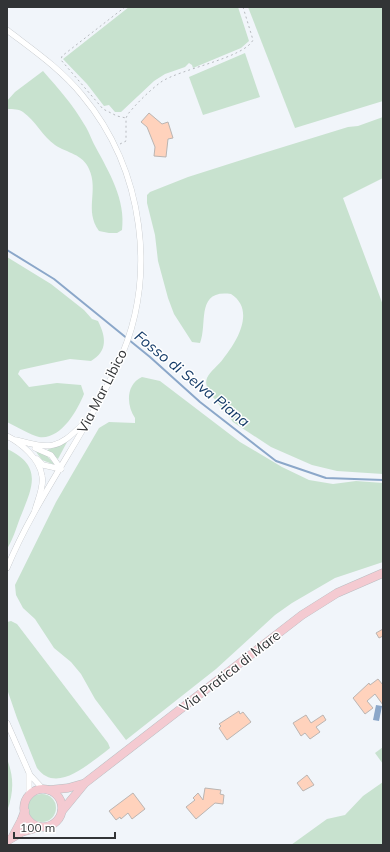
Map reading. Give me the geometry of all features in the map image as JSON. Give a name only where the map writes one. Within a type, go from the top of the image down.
[{"type":"street","name":"Via Mar Libico","points":[[7,30],[55,68],[73,85],[98,117],[114,147],[132,192],[141,237],[140,281],[130,330],[124,349],[114,373],[34,516],[7,568]]},
{"type":"street","points":[[14,440],[38,446],[56,445],[70,438],[87,420]]},
{"type":"street","points":[[7,436],[51,455],[61,468]]},
{"type":"street","points":[[14,440],[43,465],[61,468]]},
{"type":"street","points":[[14,440],[31,454],[42,476],[42,488],[34,516]]},
{"type":"street","name":"Via Pratica di Mare","points":[[62,811],[85,783],[308,611],[337,593],[383,574]]},
{"type":"street","points":[[7,724],[28,772],[34,781],[45,790],[57,795],[62,806],[62,811],[57,821],[53,824],[40,826],[22,832],[9,840]]},
{"type":"street","points":[[28,772],[30,784],[28,796],[24,806],[25,811],[30,821],[40,826]]},
{"type":"street","name":"Via Pratica di Mare","points":[[45,790],[68,788],[85,783]]},
{"type":"street","points":[[28,796],[38,790],[45,790]]},
{"type":"street","points":[[9,840],[20,825],[25,811]]},
{"type":"path","points":[[125,7],[62,56],[61,60],[103,109],[117,116],[126,118]]},
{"type":"path","points":[[114,147],[126,141],[126,118],[135,106],[162,82],[229,56],[250,45],[252,40],[243,7]]},
{"type":"green space","points":[[129,7],[238,7],[249,41],[241,48],[193,68],[189,63],[185,67],[165,74],[154,81],[121,112],[115,112],[109,105],[104,106],[87,84],[63,59]]},
{"type":"green space","points":[[248,7],[383,7],[383,101],[295,128]]},
{"type":"green space","points":[[245,53],[260,97],[203,115],[189,77]]},
{"type":"green space","points":[[43,71],[80,117],[111,176],[119,197],[123,219],[122,230],[117,233],[99,231],[95,223],[92,208],[92,177],[83,160],[50,141],[23,112],[8,109],[7,101],[15,92]]},
{"type":"green space","points":[[383,117],[383,178],[343,198],[383,305],[383,474],[337,471],[312,465],[271,447],[233,422],[209,392],[206,382],[208,375],[234,344],[242,326],[242,309],[238,301],[231,294],[220,294],[212,297],[207,302],[200,343],[192,342],[174,314],[168,298],[158,261],[155,235],[147,203],[147,195],[150,192],[188,177],[348,127],[358,126]]},
{"type":"green space","points":[[7,257],[51,284],[84,310],[92,319],[98,321],[103,333],[103,348],[97,357],[91,361],[70,359],[20,370],[18,374],[29,387],[57,383],[81,385],[84,394],[72,416],[61,429],[47,437],[36,436],[7,422]]},
{"type":"green space","points":[[142,377],[160,381],[240,442],[282,467],[309,480],[333,484],[356,481],[383,483],[383,562],[335,578],[292,603],[275,615],[216,669],[126,740],[95,699],[81,674],[71,662],[54,648],[35,619],[23,608],[16,595],[15,585],[56,502],[99,428],[109,422],[135,423],[135,418],[130,407],[129,395],[133,385]]},
{"type":"green space","points":[[67,442],[58,459],[47,450]]},
{"type":"green space","points":[[7,449],[19,456],[26,463],[31,470],[32,479],[28,497],[13,538],[7,549]]},
{"type":"green space","points":[[34,449],[47,456],[55,465],[42,460]]},
{"type":"green space","points":[[11,621],[17,624],[108,743],[110,748],[81,770],[71,775],[62,778],[53,778],[45,775],[37,768],[17,718],[7,689],[7,622]]},
{"type":"green space","points":[[383,747],[383,764],[375,753]]},
{"type":"green space","points":[[7,759],[12,778],[12,791],[7,811]]},
{"type":"green space","points":[[383,782],[383,845],[291,845],[327,819],[345,815],[363,796]]},
{"type":"green space","points":[[42,794],[48,795],[52,798],[55,802],[55,814],[52,818],[48,821],[42,822],[36,821],[32,818],[29,814],[28,808],[29,802],[32,798],[36,795]]},
{"type":"water","points":[[376,705],[382,706],[379,721],[373,720]]},
{"type":"building","points":[[149,113],[162,124],[168,122],[173,138],[168,139],[166,157],[154,156],[155,147],[147,127],[141,122]]},
{"type":"building","points":[[383,629],[383,636],[379,638],[376,633]]},
{"type":"building","points":[[378,679],[383,685],[383,705],[375,694],[367,701],[373,708],[365,714],[353,698],[369,683],[370,685]]},
{"type":"building","points":[[239,711],[240,714],[243,712],[251,722],[227,740],[219,728],[221,726],[219,724]]},
{"type":"building","points":[[306,715],[311,723],[323,715],[326,720],[316,727],[320,732],[310,739],[305,733],[301,736],[293,723]]},
{"type":"building","points":[[307,775],[314,785],[303,791],[297,783]]},
{"type":"building","points":[[205,788],[221,790],[220,794],[224,795],[223,804],[215,803],[196,819],[186,807],[195,800],[193,798],[198,793],[203,800]]},
{"type":"building","points":[[133,793],[145,809],[132,819],[128,813],[121,819],[120,817],[116,820],[109,811]]},
{"type":"waterway","name":"Fosso di Selva Piana","points":[[7,250],[54,279],[150,357],[200,402],[276,461],[326,478],[383,480]]}]
